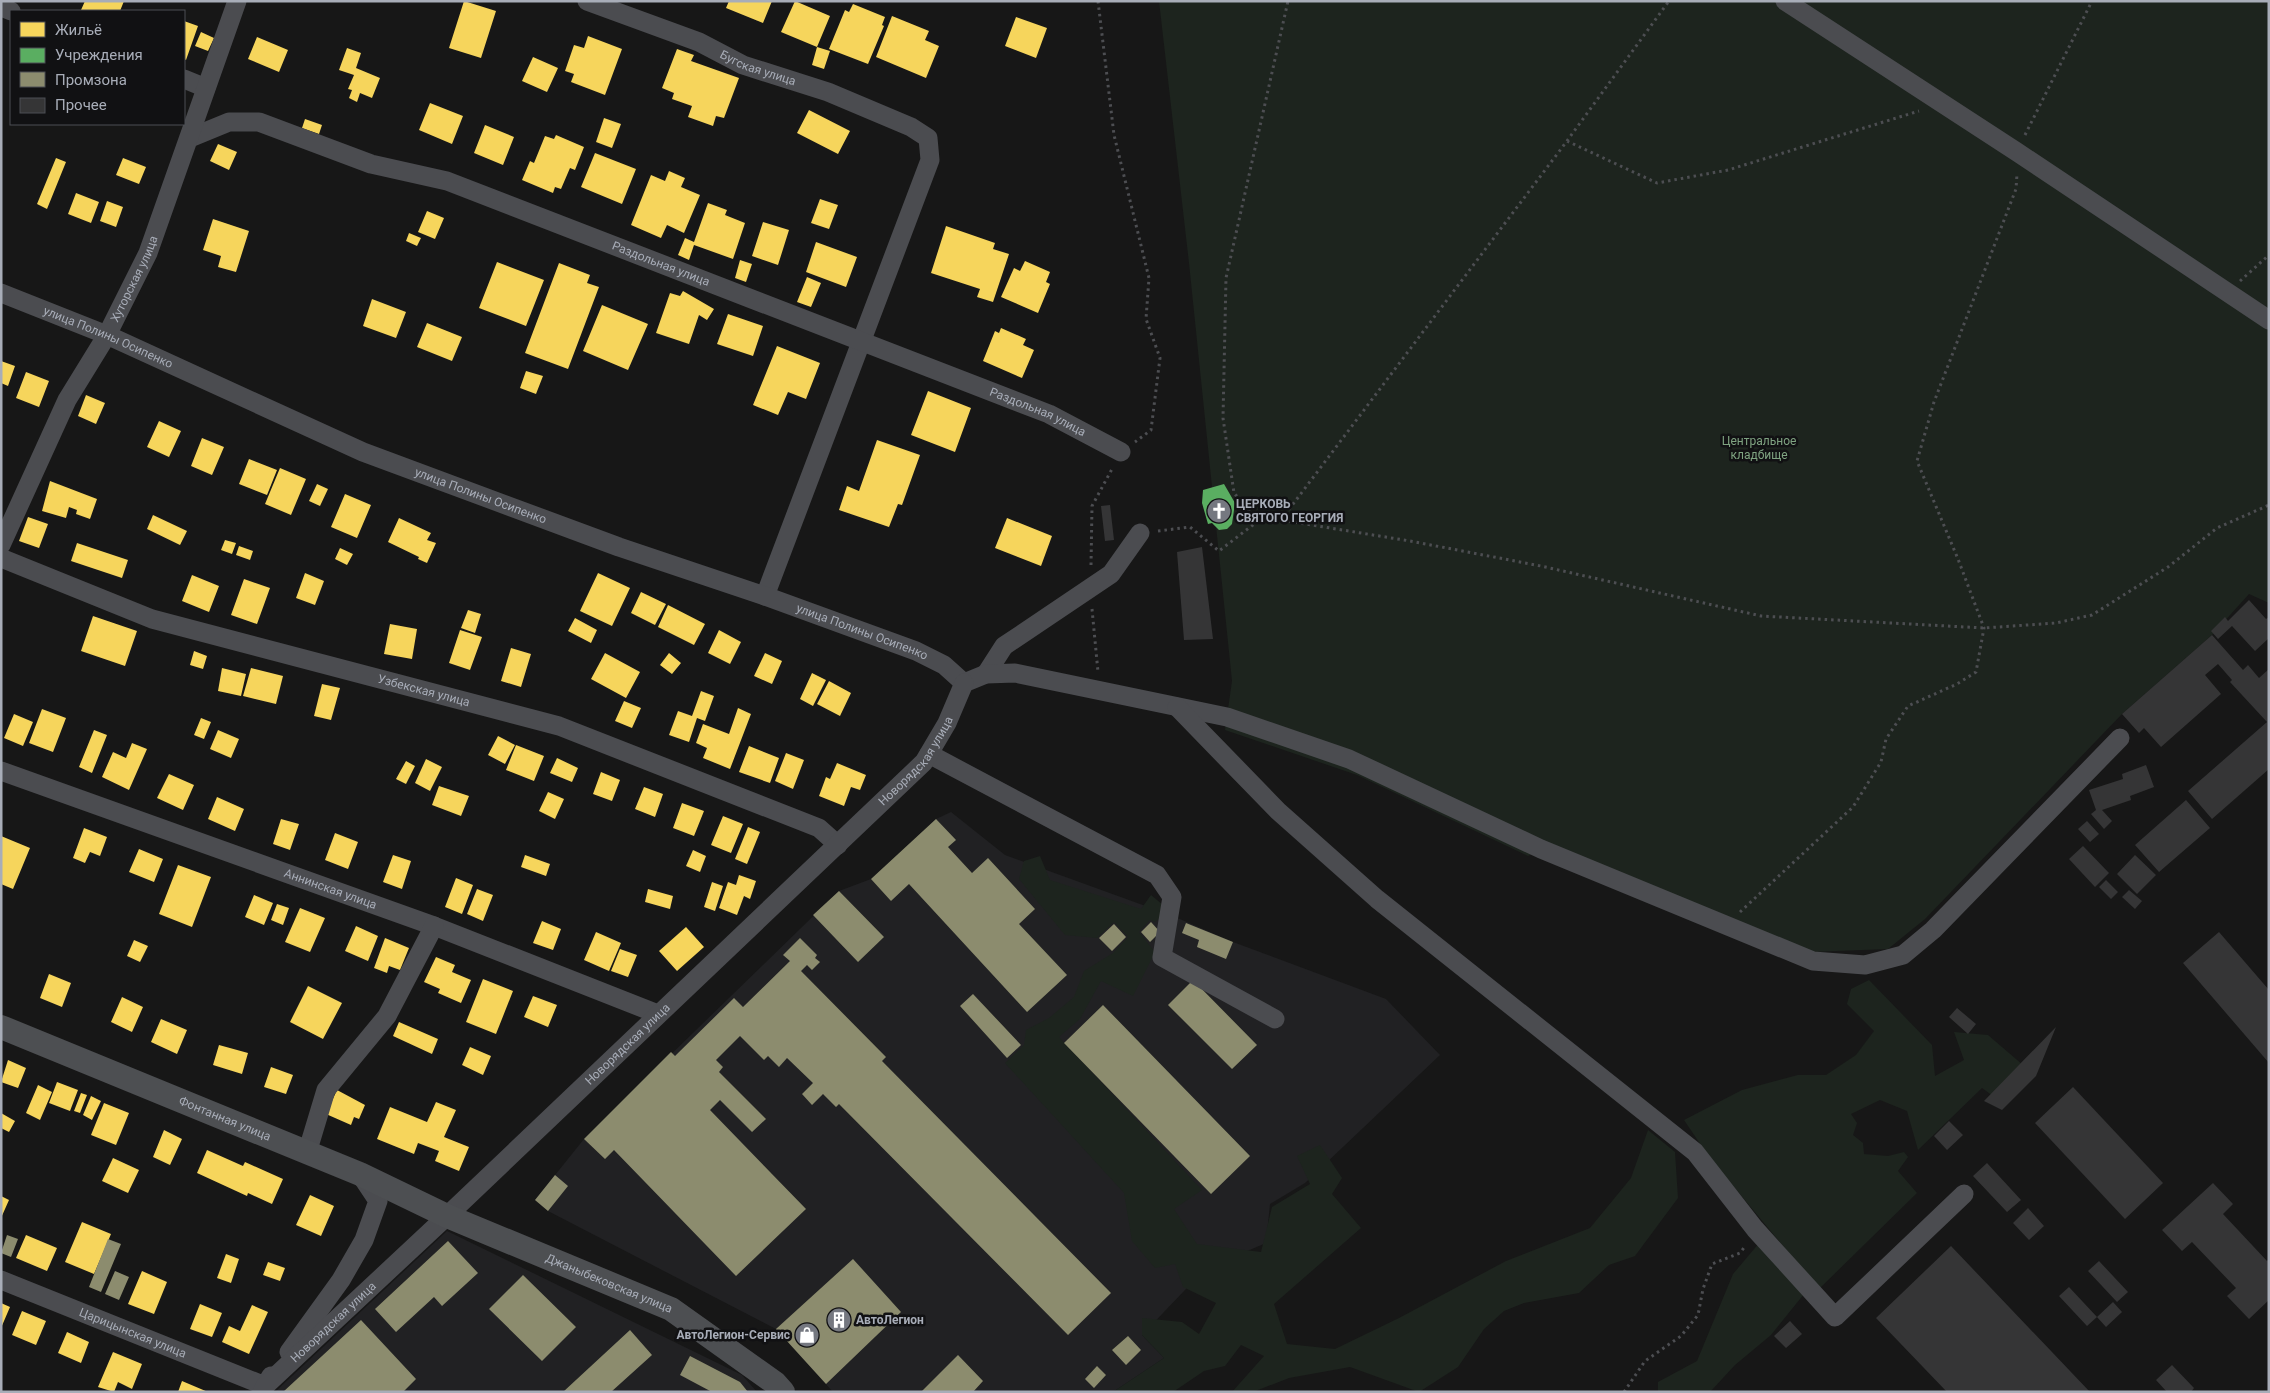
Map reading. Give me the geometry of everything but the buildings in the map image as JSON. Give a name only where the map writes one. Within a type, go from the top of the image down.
[{"type":"main road","name":"Фонтанная улица","points":[[1,1027],[360,1174],[447,1216]]},
{"type":"main road","name":"Джаныбековская улица","points":[[447,1216],[671,1309],[775,1383],[783,1392]]},
{"type":"street","name":"Хуторская улица","points":[[1,545],[67,400],[107,335],[148,253],[237,1]]},
{"type":"street","name":"Бугская улица","points":[[587,1],[699,42],[743,65],[828,92],[912,127],[928,138],[930,160],[860,343]]},
{"type":"street","points":[[1784,1],[2017,152],[2269,320]]},
{"type":"street","points":[[185,79],[206,88]]},
{"type":"street","name":"Раздольная улица","points":[[190,138],[229,122],[259,122],[371,164],[447,181],[860,343],[1049,414],[1121,452]]},
{"type":"street","name":"улица Полины Осипенко","points":[[1,293],[107,335],[363,452],[619,547],[765,596],[916,651],[944,665],[964,683]]},
{"type":"street","points":[[765,596],[860,343]]},
{"type":"street","points":[[986,674],[1004,646],[1111,574],[1140,532]]},
{"type":"street","name":"Узбекская улица","points":[[1,558],[152,619],[559,726],[818,828],[838,845]]},
{"type":"street","points":[[964,683],[986,674],[1015,673],[1226,717],[1349,759],[1541,849],[1813,961],[1865,965],[1903,955],[1933,930],[2120,738]]},
{"type":"street","name":"Новорядская улица","points":[[263,1389],[924,762],[947,723],[964,683]]},
{"type":"street","points":[[1177,707],[1278,811],[1377,899],[1695,1152],[1755,1229],[1835,1317],[1964,1194]]},
{"type":"street","points":[[929,754],[1157,876],[1172,898],[1162,958],[1275,1019]]},
{"type":"street","name":"Аннинская улица","points":[[1,771],[434,926],[658,1014]]},
{"type":"street","points":[[307,1153],[326,1090],[387,1016],[434,926]]},
{"type":"street","name":"Новорядская улица","points":[[263,1389],[341,1280],[364,1240],[378,1201],[360,1174]]},
{"type":"street","name":"Царицынская улица","points":[[1,1280],[263,1389]]},
{"type":"path","points":[[1098,1],[1114,135],[1149,278],[1146,319],[1160,358],[1151,430],[1121,452],[1092,506],[1091,588],[1099,690]]},
{"type":"path","points":[[1258,520],[1234,493],[1223,418],[1226,278],[1288,1]]},
{"type":"path","points":[[1281,520],[1567,141],[1670,1]]},
{"type":"path","points":[[1732,927],[1731,920],[1776,876],[1853,807],[1881,762],[1886,739],[1908,706],[1957,684],[1976,672],[1984,628],[1918,461],[1934,402],[2016,189],[2017,152],[2092,1]]},
{"type":"path","points":[[1567,141],[1657,183],[1728,170],[1941,104]]},
{"type":"path","points":[[2227,293],[2269,255]]},
{"type":"path","points":[[1140,532],[1190,527],[1219,551],[1258,520],[1281,520],[1410,540],[1522,562],[1761,616],[1984,628],[2056,622],[2092,615],[2168,567],[2217,528],[2269,505]]},
{"type":"path","points":[[1624,1392],[1645,1361],[1681,1336],[1698,1315],[1702,1289],[1712,1264],[1740,1254],[1755,1229]]},
{"type":"shaded area","points":[[951,812],[1005,855],[1173,916],[1233,942],[1386,999],[1440,1055],[1305,1183],[1270,1204],[1266,1243],[1205,1269],[1142,1335],[1164,1358],[1113,1392],[833,1392],[776,1329],[548,1211],[535,1200],[584,1139],[839,891],[871,879],[936,819]]},
{"type":"shaded area","points":[[447,1231],[742,1375],[757,1392],[275,1392]]},
{"type":"green space","name":"Центральное кладбище","points":[[1159,1],[2269,1],[2269,603],[2249,594],[2212,635],[2122,714],[1925,919],[1888,949],[1811,952],[1551,845],[1528,856],[1357,775],[1225,730],[1232,681],[1189,263]]},
{"type":"green space","points":[[1040,856],[1050,880],[1141,909],[1151,895],[1169,910],[1155,922],[1150,920],[1139,932],[1155,952],[1133,996],[1101,981],[1080,1019],[1059,1037],[1202,1190],[1174,1209],[1197,1244],[1261,1252],[1272,1207],[1310,1184],[1297,1156],[1320,1145],[1342,1178],[1332,1194],[1361,1228],[1274,1304],[1287,1344],[1335,1349],[1399,1318],[1506,1261],[1590,1228],[1631,1178],[1648,1130],[1675,1152],[1678,1198],[1635,1256],[1609,1265],[1579,1293],[1524,1303],[1504,1311],[1484,1329],[1458,1367],[1419,1392],[1350,1367],[1289,1378],[1253,1392],[1232,1392],[1264,1356],[1241,1345],[1225,1366],[1204,1371],[1173,1392],[1113,1392],[1164,1358],[1142,1335],[1142,1318],[1182,1322],[1199,1334],[1216,1303],[1183,1287],[1175,1264],[1155,1268],[1132,1241],[1124,1193],[1005,1063],[1024,1045],[1026,1030],[1049,1018],[1074,997],[1084,971],[1113,953],[1128,937],[1114,922],[1097,938],[1065,935],[1019,879],[1024,861]]},
{"type":"green space","points":[[1869,980],[1932,1045],[1935,1076],[1964,1060],[1954,1032],[1988,1035],[2023,1065],[1993,1096],[1982,1088],[1918,1150],[1907,1111],[1880,1100],[1851,1114],[1857,1123],[1853,1135],[1863,1143],[1864,1154],[1888,1156],[1904,1152],[1908,1157],[1898,1171],[1917,1193],[1819,1289],[1709,1157],[1684,1120],[1742,1090],[1798,1075],[1826,1075],[1856,1055],[1874,1031],[1847,1004],[1851,989]]},
{"type":"green space","points":[[1760,1242],[1804,1294],[1771,1335],[1735,1365],[1710,1392],[1658,1392],[1658,1382],[1697,1361],[1733,1274]]},
{"type":"place","name":"ЦЕРКОВЬ СВЯТОГО ГЕОРГИЯ","points":[[1219,511]]},
{"type":"place","name":"АвтоЛегион","points":[[839,1320]]},
{"type":"place","name":"АвтоЛегион-Сервис","points":[[807,1335]]}]
